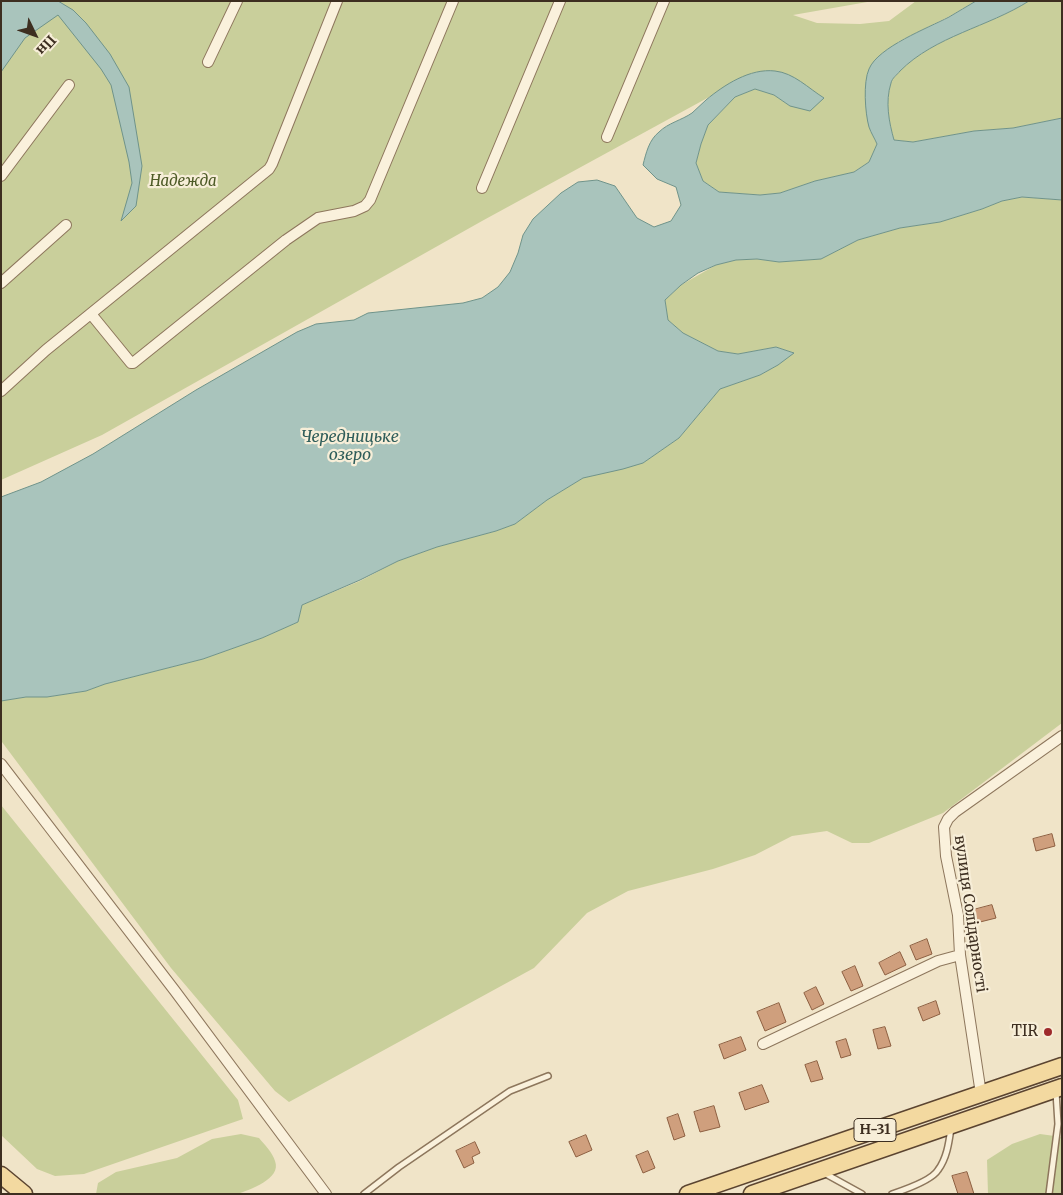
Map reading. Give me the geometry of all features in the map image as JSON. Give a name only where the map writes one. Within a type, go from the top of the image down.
[{"type":"main road","name":"Н-31","points":[[688,1194],[1062,1066]]},
{"type":"main road","name":"Н-31","points":[[752,1194],[1059,1088]]},
{"type":"main road","points":[[1,1176],[24,1194]]},
{"type":"street","points":[[208,62],[237,1]]},
{"type":"street","points":[[1,391],[46,350],[269,169],[337,1]]},
{"type":"street","points":[[91,314],[130,363],[134,364],[286,240],[318,218],[354,211],[365,206],[370,200],[453,1]]},
{"type":"street","points":[[482,188],[560,1]]},
{"type":"street","points":[[608,137],[664,1]]},
{"type":"street","points":[[1,176],[70,85]]},
{"type":"street","points":[[1,283],[66,225]]},
{"type":"street","name":"вулиця Солідарності","points":[[981,1094],[960,955],[958,916],[946,856],[944,827],[948,819],[1062,736]]},
{"type":"street","points":[[1,764],[175,991],[326,1194]]},
{"type":"street","points":[[763,1044],[938,960],[960,955]]},
{"type":"lane","points":[[364,1194],[399,1167],[510,1091],[548,1076]]},
{"type":"lane","points":[[1049,1194],[1058,1124],[1059,1088]]},
{"type":"lane","points":[[892,1194],[912,1187],[938,1172],[946,1155],[952,1125]]},
{"type":"lane","points":[[820,1171],[862,1194]]},
{"type":"green space","name":"Надежда","points":[[1,1],[873,1],[793,15],[817,23],[860,24],[889,21],[916,1],[976,1],[898,42],[869,127],[877,144],[869,162],[854,172],[815,181],[780,193],[760,195],[719,192],[703,181],[696,163],[708,125],[735,97],[755,89],[774,95],[790,106],[824,98],[807,88],[755,72],[482,221],[102,435],[1,480]]},
{"type":"green space","points":[[1029,1],[1062,1],[1062,118],[1013,128],[974,131],[913,142],[894,140],[888,105],[889,90],[893,78],[914,59],[929,49]]},
{"type":"green space","points":[[1022,197],[1062,200],[1062,723],[943,813],[869,843],[852,843],[827,831],[792,836],[755,855],[713,869],[628,891],[587,913],[534,968],[289,1102],[275,1091],[171,968],[2,742],[1,701],[86,691],[105,684],[203,659],[262,638],[298,622],[302,605],[360,581],[398,561],[437,547],[515,524],[547,500],[583,478],[643,463],[679,438],[720,389],[760,375],[778,365],[793,353],[776,347],[738,354],[718,351],[683,333],[668,320],[665,300],[681,285],[716,265],[736,260],[757,259],[779,262],[821,259],[858,240],[900,228],[940,222],[1002,201]]},
{"type":"green space","points":[[1,805],[238,1100],[243,1119],[84,1174],[55,1176],[37,1169],[1,1135]]},
{"type":"green space","points":[[241,1134],[259,1138],[274,1158],[276,1167],[274,1173],[269,1178],[249,1190],[237,1194],[96,1194],[98,1183],[116,1172],[177,1158],[212,1139]]},
{"type":"green space","points":[[1040,1134],[1062,1137],[1062,1194],[988,1194],[987,1160],[1012,1144]]},
{"type":"water","points":[[1,1],[58,1],[73,10],[86,23],[110,54],[129,87],[142,166],[136,206],[121,221],[132,183],[111,85],[101,69],[58,15],[25,38],[1,72]]},
{"type":"water","name":"Чередницьке озеро","points":[[976,1],[1029,1],[929,49],[914,59],[893,78],[889,90],[888,105],[894,140],[913,142],[974,131],[1013,128],[1062,118],[1062,200],[1022,197],[1002,201],[940,222],[900,228],[858,240],[821,259],[779,262],[757,259],[736,260],[716,265],[698,273],[665,300],[668,320],[683,333],[718,351],[738,354],[776,347],[794,353],[760,375],[720,389],[679,438],[643,463],[583,478],[547,500],[515,524],[437,547],[398,561],[302,605],[298,622],[262,638],[203,659],[105,684],[86,691],[1,701],[1,497],[41,482],[93,454],[196,390],[297,332],[316,324],[354,320],[368,313],[463,303],[482,298],[498,287],[510,272],[523,235],[533,219],[561,193],[578,182],[597,180],[615,186],[637,218],[654,227],[671,221],[681,205],[676,187],[657,179],[643,165],[650,143],[663,129],[692,113],[721,89],[747,75],[766,71],[782,72],[795,78],[824,98],[810,111],[790,106],[774,95],[755,89],[735,97],[708,125],[696,163],[703,181],[719,192],[760,195],[780,193],[815,181],[854,172],[869,162],[877,144],[869,127],[865,98],[867,75],[874,61],[893,46]]},
{"type":"building","points":[[1052,834],[1055,846],[1036,851],[1033,839]]},
{"type":"building","points":[[992,905],[996,918],[976,923],[973,910]]},
{"type":"building","points":[[927,939],[932,954],[916,960],[910,946]]},
{"type":"building","points":[[900,952],[906,965],[885,975],[879,963]]},
{"type":"building","points":[[855,966],[863,986],[851,991],[842,972]]},
{"type":"building","points":[[816,987],[824,1004],[812,1010],[804,993]]},
{"type":"building","points":[[936,1001],[940,1014],[923,1021],[918,1008]]},
{"type":"building","points":[[779,1003],[786,1022],[765,1031],[757,1012]]},
{"type":"building","points":[[885,1027],[891,1046],[878,1049],[873,1030]]},
{"type":"building","points":[[741,1037],[746,1050],[724,1059],[719,1045]]},
{"type":"building","points":[[846,1039],[851,1055],[841,1058],[836,1042]]},
{"type":"building","points":[[817,1061],[823,1079],[811,1082],[805,1065]]},
{"type":"building","points":[[762,1085],[769,1102],[745,1110],[739,1093]]},
{"type":"building","points":[[714,1106],[720,1127],[700,1132],[694,1112]]},
{"type":"building","points":[[678,1114],[685,1136],[674,1140],[667,1118]]},
{"type":"building","points":[[586,1135],[592,1150],[576,1157],[569,1142]]},
{"type":"building","points":[[475,1142],[480,1153],[472,1157],[474,1163],[464,1168],[456,1151]]},
{"type":"building","points":[[648,1151],[655,1168],[643,1173],[636,1156]]},
{"type":"building","points":[[967,1172],[974,1194],[958,1194],[952,1176]]},
{"type":"place","name":"TIR","points":[[1048,1032]]}]
